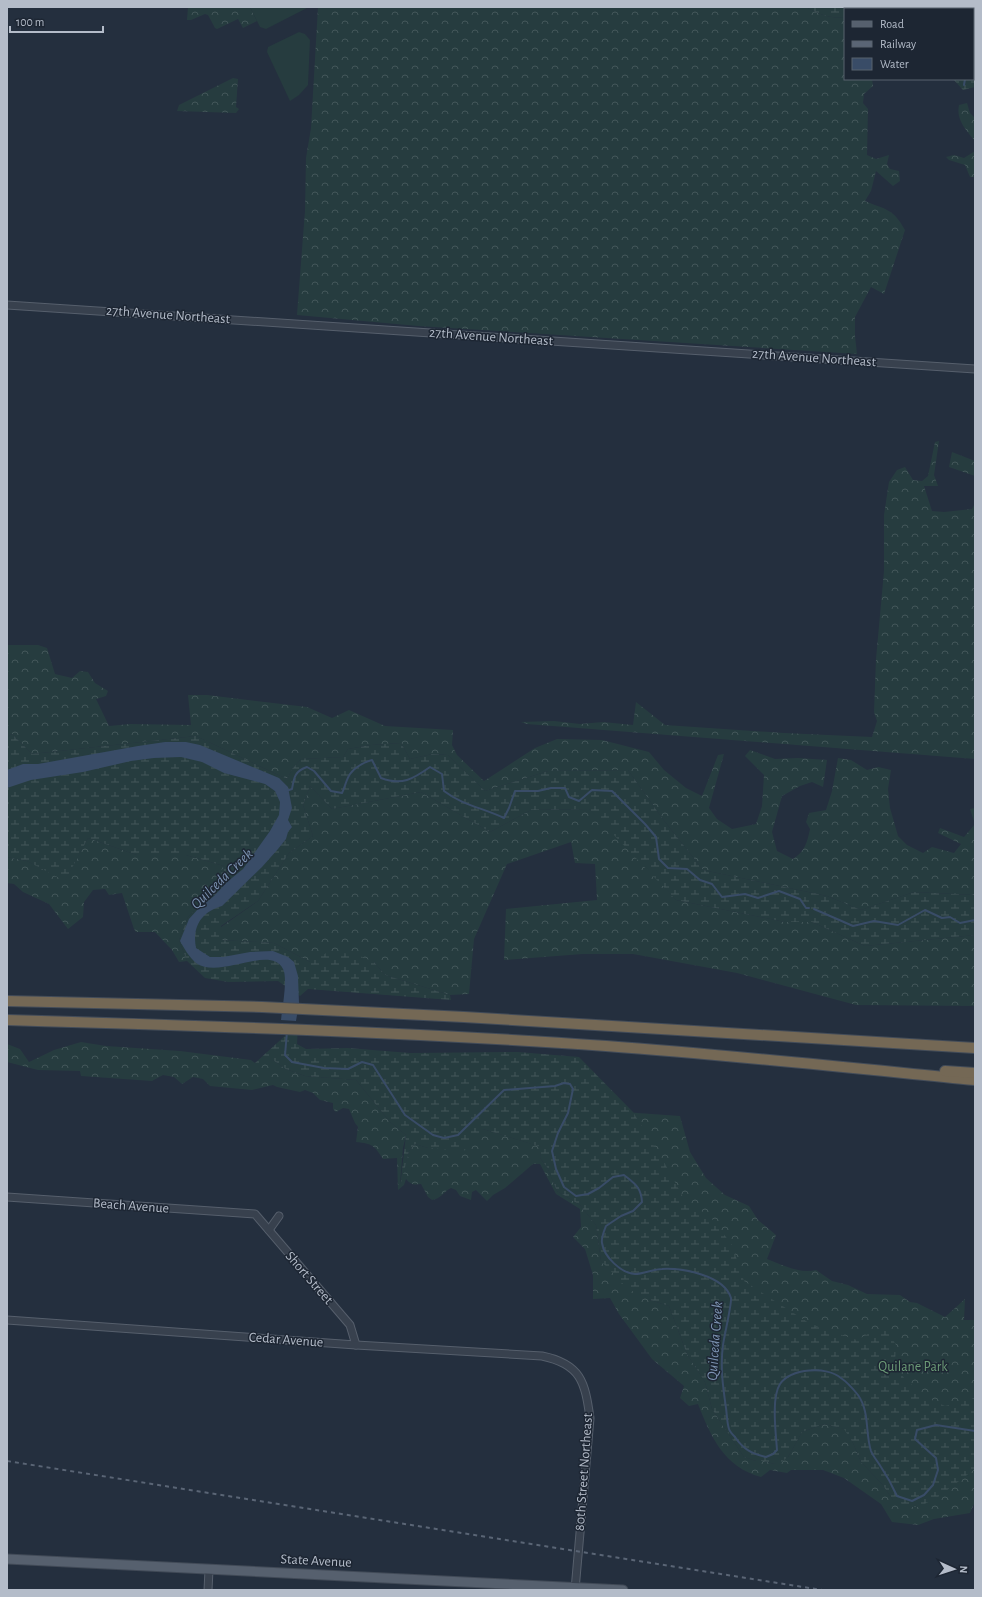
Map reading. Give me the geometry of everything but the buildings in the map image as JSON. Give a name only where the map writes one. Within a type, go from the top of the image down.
[{"type":"highway","points":[[7,1001],[262,1007],[464,1017],[975,1048]]},
{"type":"highway","points":[[7,1020],[326,1031],[606,1046],[810,1063],[975,1080]]},
{"type":"highway","points":[[879,1042],[975,1042]]},
{"type":"highway","points":[[810,1063],[975,1072]]},
{"type":"main road","name":"State Avenue","points":[[7,1559],[575,1589],[623,1590]]},
{"type":"street","name":"27th Avenue Northeast","points":[[7,305],[975,369]]},
{"type":"street","name":"Beach Avenue","points":[[7,1197],[255,1214]]},
{"type":"street","name":"Short Street","points":[[255,1214],[350,1325],[356,1345]]},
{"type":"street","points":[[269,1230],[279,1216]]},
{"type":"street","name":"Cedar Avenue","points":[[7,1320],[356,1345],[542,1356],[556,1359],[564,1363]]},
{"type":"street","name":"80th Street Northeast","points":[[564,1363],[578,1375],[583,1384],[586,1392],[590,1418],[575,1589]]},
{"type":"street","points":[[208,1590],[209,1570]]},
{"type":"green space","points":[[188,7],[250,7],[257,21],[243,28],[238,19],[217,29],[208,15],[205,14],[191,20],[187,20]]},
{"type":"green space","points":[[250,7],[309,7],[266,29],[260,27]]},
{"type":"green space","points":[[318,7],[806,7],[825,15],[844,17],[844,80],[872,80],[873,86],[864,94],[863,103],[868,109],[867,155],[876,159],[889,155],[887,164],[890,169],[899,171],[900,181],[893,186],[876,171],[871,191],[865,201],[884,208],[893,214],[897,217],[905,230],[884,294],[871,287],[855,317],[857,354],[418,326],[297,315],[305,211],[306,158],[311,128]]},
{"type":"green space","points":[[806,7],[938,8],[844,8],[844,17],[834,17],[815,12]]},
{"type":"green space","points":[[299,32],[305,34],[310,40],[308,85],[299,95],[290,101],[267,52],[268,47]]},
{"type":"green space","points":[[974,44],[975,87],[963,90],[954,80],[974,80]]},
{"type":"green space","points":[[233,78],[238,79],[236,107],[239,109],[236,113],[177,111],[179,105]]},
{"type":"green space","points":[[967,103],[970,113],[975,118],[975,141],[960,120],[958,110],[959,105]]},
{"type":"green space","points":[[975,151],[975,177],[970,177],[965,165],[949,160],[946,157],[954,155],[964,158]]},
{"type":"green space","points":[[939,441],[934,475],[938,486],[924,486],[932,511],[944,512],[972,509],[975,503],[975,759],[527,724],[521,722],[554,721],[580,724],[603,722],[633,725],[636,702],[665,725],[872,737],[877,721],[874,712],[876,659],[884,571],[884,515],[889,482],[897,470],[905,467],[913,480],[922,481],[928,476],[935,442]]},
{"type":"green space","points":[[952,452],[975,461],[975,476],[949,467]]},
{"type":"green space","points":[[7,645],[38,645],[47,648],[55,674],[72,678],[80,671],[88,672],[95,683],[108,691],[106,696],[96,699],[109,726],[130,724],[191,725],[188,695],[207,695],[307,707],[332,718],[349,710],[385,726],[453,730],[452,745],[457,755],[484,781],[535,748],[557,739],[602,740],[649,752],[664,770],[686,788],[702,796],[718,755],[724,754],[709,808],[717,819],[732,829],[756,824],[762,806],[764,775],[745,756],[750,750],[775,759],[798,758],[827,760],[823,787],[812,782],[800,786],[782,796],[772,832],[777,851],[793,859],[803,850],[806,843],[810,829],[806,822],[809,813],[826,810],[832,791],[838,758],[851,760],[867,770],[878,767],[891,770],[888,789],[890,808],[898,836],[907,845],[923,853],[932,847],[954,853],[961,844],[938,833],[940,828],[964,837],[975,824],[975,895],[914,892],[861,910],[827,896],[703,870],[662,818],[628,770],[548,771],[485,791],[448,755],[432,754],[410,759],[401,743],[371,745],[348,749],[343,757],[301,759],[293,768],[287,779],[196,736],[32,754],[12,734],[7,737]]},
{"type":"green space","points":[[12,734],[32,754],[196,736],[287,779],[293,768],[301,759],[343,757],[348,749],[371,745],[401,743],[410,759],[432,754],[448,755],[485,791],[548,771],[628,770],[662,818],[703,870],[827,896],[861,910],[914,892],[975,895],[975,935],[865,946],[812,922],[785,922],[676,900],[589,809],[531,810],[490,832],[421,792],[332,809],[310,786],[303,805],[313,836],[289,853],[258,901],[221,926],[221,940],[274,943],[310,962],[328,952],[355,954],[374,962],[385,975],[450,995],[451,1000],[308,989],[300,996],[278,981],[228,982],[205,978],[187,961],[179,940],[188,917],[212,894],[224,866],[186,855],[137,855],[88,838],[65,881],[27,861],[7,857],[7,737]]},
{"type":"green space","points":[[310,786],[332,809],[421,792],[490,832],[531,810],[589,809],[620,838],[676,900],[785,922],[812,922],[865,946],[975,935],[975,1006],[856,1005],[737,973],[633,954],[583,954],[504,960],[506,909],[597,900],[595,864],[575,863],[571,842],[507,864],[474,939],[469,994],[450,995],[385,975],[374,962],[312,963],[274,943],[221,940],[221,927],[258,901],[289,853],[313,836],[303,805]]},
{"type":"green space","points":[[975,808],[975,824],[970,809]]},
{"type":"green space","points":[[88,838],[137,855],[186,855],[224,866],[212,894],[188,917],[179,940],[187,961],[179,962],[172,950],[155,932],[136,932],[122,893],[109,895],[105,889],[93,890],[84,902],[83,917],[68,929],[49,904],[23,892],[14,884],[7,883],[7,857],[27,861],[65,880]]},
{"type":"green space","points":[[298,1024],[297,1044],[306,1049],[348,1048],[410,1053],[518,1052],[579,1057],[633,1112],[664,1162],[683,1197],[713,1220],[732,1245],[744,1281],[812,1325],[857,1340],[884,1325],[896,1345],[895,1362],[904,1378],[927,1398],[945,1406],[975,1398],[975,1469],[938,1497],[919,1507],[909,1507],[893,1500],[882,1484],[861,1462],[853,1443],[844,1429],[824,1424],[802,1432],[788,1457],[780,1463],[774,1464],[764,1461],[756,1461],[744,1457],[712,1409],[705,1382],[687,1354],[669,1306],[650,1300],[628,1289],[601,1261],[596,1225],[580,1205],[557,1191],[547,1167],[540,1158],[541,1147],[483,1129],[464,1151],[428,1148],[415,1144],[409,1151],[400,1187],[406,1135],[390,1122],[356,1080],[305,1076],[286,1069],[273,1060],[264,1064],[255,1063]]},
{"type":"green space","points":[[81,1042],[106,1046],[180,1051],[251,1060],[255,1063],[273,1060],[286,1069],[305,1076],[356,1080],[390,1122],[406,1135],[403,1148],[400,1184],[409,1151],[415,1144],[428,1148],[483,1129],[542,1147],[540,1158],[547,1167],[557,1191],[580,1205],[596,1225],[601,1261],[650,1300],[669,1306],[687,1354],[705,1382],[712,1409],[744,1457],[774,1464],[788,1457],[802,1432],[824,1424],[845,1429],[861,1462],[882,1484],[893,1500],[975,1469],[975,1502],[970,1513],[934,1519],[918,1525],[892,1522],[881,1504],[844,1478],[823,1470],[791,1470],[787,1473],[770,1470],[761,1477],[737,1466],[720,1449],[708,1428],[698,1404],[689,1406],[680,1398],[684,1386],[652,1359],[619,1314],[610,1298],[593,1299],[593,1275],[585,1249],[573,1237],[581,1227],[580,1209],[556,1194],[540,1164],[533,1164],[487,1201],[476,1190],[472,1192],[471,1200],[460,1196],[456,1190],[451,1188],[438,1198],[432,1200],[428,1197],[421,1184],[413,1184],[406,1179],[404,1185],[398,1190],[397,1158],[383,1159],[372,1146],[356,1142],[358,1127],[349,1109],[343,1108],[336,1112],[333,1109],[333,1103],[320,1100],[313,1093],[305,1090],[300,1092],[273,1085],[252,1090],[210,1086],[203,1079],[193,1077],[182,1084],[174,1077],[163,1075],[152,1081],[81,1076],[80,1071],[38,1070],[7,1062],[7,1044],[20,1049],[29,1062],[54,1050]]},
{"type":"green space","name":"Quilane Park","points":[[609,1111],[680,1116],[690,1152],[706,1178],[725,1195],[749,1206],[758,1220],[776,1235],[767,1259],[797,1270],[816,1270],[832,1281],[848,1285],[867,1294],[900,1295],[910,1302],[917,1303],[945,1317],[965,1299],[964,1320],[975,1320],[975,1430],[807,1367]]},
{"type":"water","name":"Quilceda Creek","points":[[165,742],[186,742],[200,745],[279,778],[288,787],[292,808],[288,820],[292,827],[288,832],[286,839],[262,867],[222,906],[203,916],[195,933],[195,940],[196,948],[210,957],[223,957],[250,952],[273,951],[288,957],[294,962],[298,976],[299,1003],[296,1021],[281,1020],[285,979],[283,969],[277,962],[267,960],[218,968],[206,967],[193,961],[180,941],[189,919],[227,882],[243,869],[270,831],[279,815],[280,802],[275,791],[265,784],[224,773],[202,762],[181,757],[131,761],[83,772],[31,780],[7,788],[7,770],[23,764],[38,764]]},
{"type":"waterway","points":[[964,85],[965,80]]},
{"type":"waterway","points":[[286,791],[292,789],[294,778],[300,770],[307,767],[314,771],[331,791],[342,793],[350,774],[366,762],[372,760],[381,778],[395,781],[413,778],[430,767],[442,774],[444,791],[451,796],[504,818],[515,791],[538,791],[551,788],[565,788],[569,797],[579,801],[592,790],[612,791],[656,837],[659,859],[668,868],[687,869],[700,880],[712,884],[722,897],[745,894],[758,898],[779,891],[800,899],[806,908],[809,908]]},
{"type":"waterway","points":[[814,909],[853,926],[874,921],[898,925],[925,910],[942,918],[950,917],[960,923],[975,920]]},
{"type":"waterway","name":"Quilceda Creek","points":[[287,1032],[285,1055],[292,1062],[324,1068],[348,1069],[362,1062],[373,1065],[405,1115],[433,1135],[444,1138],[458,1135],[504,1090],[555,1086],[564,1083],[570,1084],[573,1089],[568,1113],[558,1133],[552,1151],[556,1169],[564,1187],[576,1196],[588,1194],[599,1188],[613,1177],[624,1175],[637,1186],[641,1197],[642,1202],[633,1211],[621,1216],[606,1226],[602,1237],[603,1248],[606,1254],[624,1271],[630,1273],[635,1274],[659,1269],[670,1269],[701,1274],[720,1284],[727,1290],[731,1298],[722,1353],[723,1385],[727,1422],[729,1429],[741,1445],[748,1450],[766,1457],[773,1454],[777,1450],[775,1416],[777,1390],[785,1379],[792,1375],[809,1370],[818,1370],[835,1374],[846,1382],[858,1395],[866,1415],[871,1451],[897,1496],[912,1501],[924,1495],[933,1485],[938,1470],[936,1458],[915,1439],[917,1430],[936,1425],[975,1431]]},
{"type":"railway","points":[[7,1461],[822,1590]]}]
